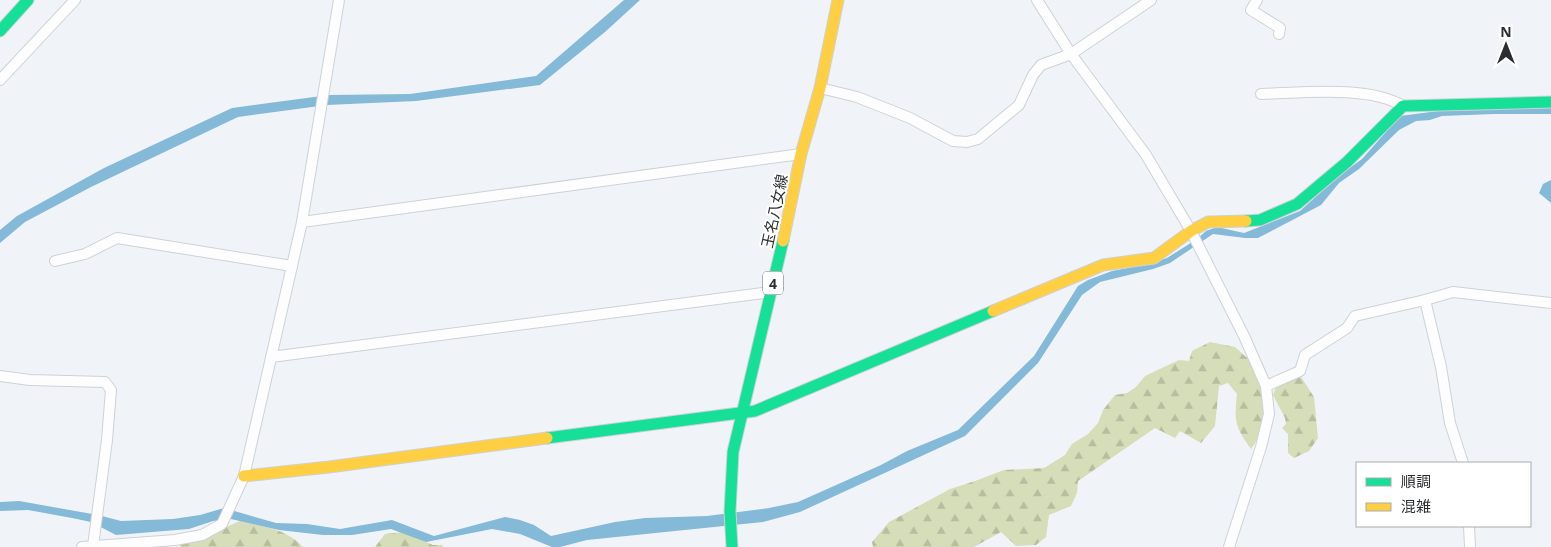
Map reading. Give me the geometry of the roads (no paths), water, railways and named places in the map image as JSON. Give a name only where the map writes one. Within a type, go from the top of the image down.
[{"type":"street","points":[[0,31],[28,0]]},
{"type":"street","points":[[0,80],[75,0]]},
{"type":"street","points":[[0,376],[30,380],[105,382],[111,390],[107,440],[97,510],[94,527],[87,546],[175,540],[202,534],[222,524],[244,476],[302,222],[339,0]]},
{"type":"street","name":"玉名八女線","points":[[732,547],[730,511],[733,452],[801,154],[820,88],[838,0]]},
{"type":"street","points":[[1036,0],[1070,54],[1146,155],[1195,239],[1244,336],[1266,386],[1269,414],[1229,547]]},
{"type":"street","points":[[820,88],[857,97],[910,118],[953,140],[967,142],[978,139],[1019,105],[1033,75],[1041,65],[1070,54],[1151,0]]},
{"type":"street","points":[[1257,0],[1251,10],[1280,28],[1279,34]]},
{"type":"street","points":[[1261,94],[1356,92],[1393,100],[1403,106],[1551,102]]},
{"type":"street","points":[[244,476],[339,466],[756,411],[1103,265],[1154,258],[1195,239],[1208,222],[1260,220],[1298,204],[1347,162],[1403,106]]},
{"type":"street","points":[[302,222],[801,154]]},
{"type":"street","points":[[55,261],[84,254],[117,238],[292,266]]},
{"type":"street","points":[[271,357],[771,292]]},
{"type":"street","points":[[1266,386],[1300,371],[1305,355],[1347,328],[1355,316],[1453,292],[1551,303]]},
{"type":"street","points":[[1425,300],[1441,367],[1450,423],[1464,462]]},
{"type":"street","points":[[1469,527],[1470,547]]},
{"type":"water","points":[[624,0],[640,0],[605,32],[540,85],[416,101],[327,105],[238,117],[91,187],[25,222],[0,243],[0,230],[17,216],[104,168],[232,108],[329,95],[410,94],[536,76]]},
{"type":"water","points":[[1551,108],[1551,114],[1442,116],[1430,120],[1416,121],[1399,130],[1359,169],[1339,183],[1321,205],[1258,238],[1213,234],[1170,263],[1100,282],[1082,295],[1038,363],[965,436],[800,512],[763,522],[587,540],[560,547],[552,547],[520,534],[492,529],[426,542],[391,529],[352,535],[323,535],[279,530],[231,519],[213,521],[189,529],[116,535],[91,522],[72,518],[28,510],[0,511],[0,502],[19,501],[121,521],[173,519],[200,515],[224,508],[276,523],[307,524],[340,529],[392,520],[434,536],[505,517],[534,525],[551,536],[615,522],[645,518],[707,516],[769,508],[798,502],[881,465],[907,451],[958,430],[1034,356],[1078,286],[1112,271],[1167,258],[1206,231],[1217,227],[1244,233],[1300,211],[1341,174],[1362,159],[1400,116],[1446,110]]},
{"type":"water","points":[[1551,180],[1551,203],[1539,193],[1543,184]]}]
